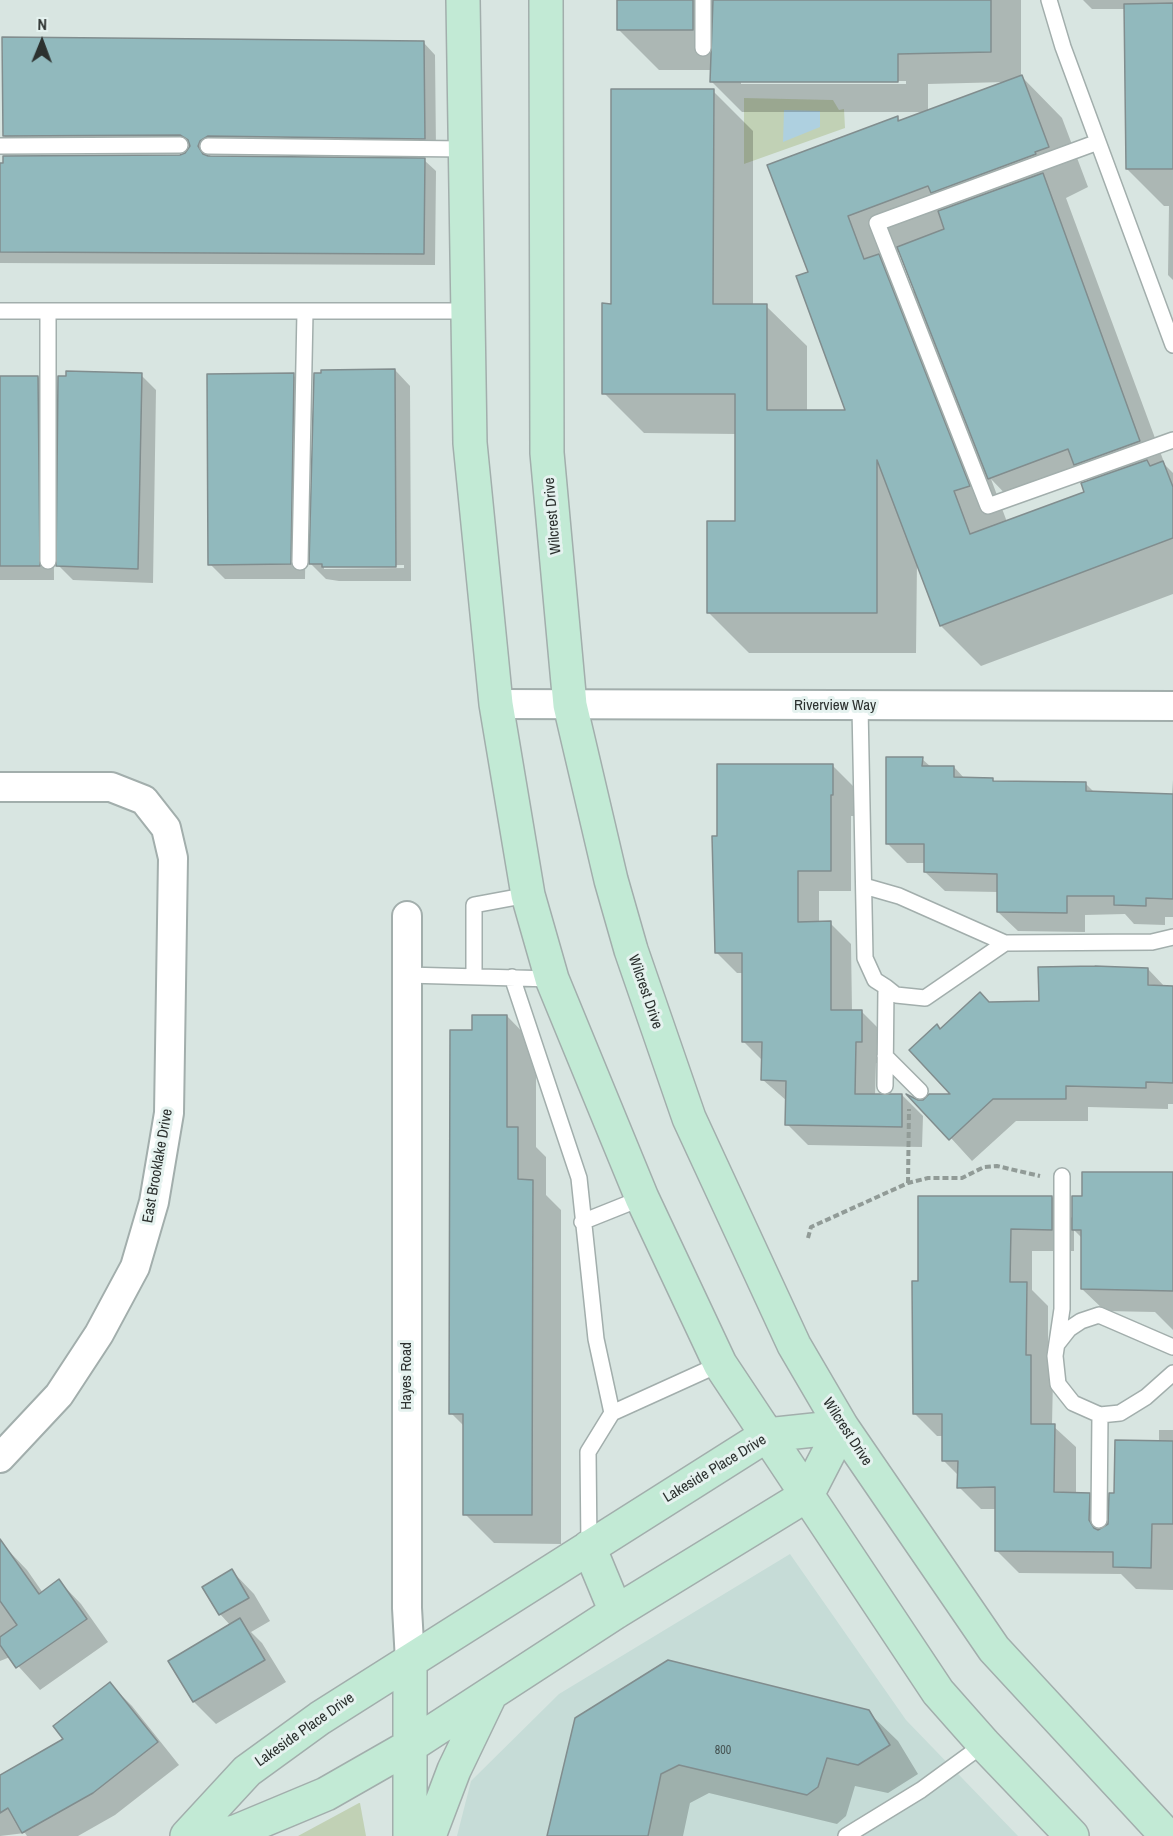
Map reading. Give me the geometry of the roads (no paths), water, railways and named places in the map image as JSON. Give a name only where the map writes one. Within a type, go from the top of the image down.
[{"type":"main road","points":[[463,0],[470,443],[496,704],[528,895],[552,979],[642,1198],[720,1364],[938,1692],[1072,1836]]},
{"type":"main road","name":"Wilcrest Drive","points":[[546,0],[547,453],[570,705],[628,940],[689,1118],[794,1346],[842,1427],[994,1649],[1167,1836]]},
{"type":"main road","points":[[216,1836],[235,1832],[326,1794],[410,1746],[616,1612],[807,1495],[842,1427]]},
{"type":"main road","name":"Lakeside Place Drive","points":[[187,1836],[247,1771],[320,1718],[767,1435],[842,1427]]},
{"type":"main road","points":[[589,1547],[616,1612]]},
{"type":"main road","name":"Hayes Road","points":[[410,1836],[411,1661]]},
{"type":"main road","points":[[429,1836],[454,1770],[491,1694]]},
{"type":"street","name":"Riverview Way","points":[[496,704],[860,707],[1173,706]]},
{"type":"street","name":"East Brooklake Drive","points":[[0,787],[111,787],[144,800],[166,828],[173,858],[169,1113],[154,1202],[135,1267],[99,1334],[59,1395],[0,1458]]},
{"type":"street","name":"Hayes Road","points":[[407,916],[407,1596],[411,1661]]},
{"type":"lane","points":[[703,0],[703,48]]},
{"type":"lane","points":[[1049,0],[1063,47],[1173,345]]},
{"type":"lane","points":[[1098,142],[877,223],[988,506],[1173,440]]},
{"type":"lane","points":[[0,146],[180,145]]},
{"type":"lane","points":[[208,146],[464,149]]},
{"type":"lane","points":[[0,311],[467,311]]},
{"type":"lane","points":[[48,312],[48,561]]},
{"type":"lane","points":[[300,562],[305,312]]},
{"type":"lane","points":[[860,707],[865,958],[876,980],[896,995],[925,998],[1005,944]]},
{"type":"lane","points":[[864,886],[899,896],[1005,944],[1152,942],[1173,938]]},
{"type":"lane","points":[[474,976],[474,905],[528,895]]},
{"type":"lane","points":[[407,975],[552,979]]},
{"type":"lane","points":[[512,977],[579,1178],[596,1339],[612,1413]]},
{"type":"lane","points":[[885,1086],[886,987]]},
{"type":"lane","points":[[885,1056],[915,1086]]},
{"type":"lane","points":[[1062,1176],[1062,1309],[1055,1363],[1059,1384],[1073,1403],[1100,1415],[1120,1413],[1146,1397],[1173,1373]]},
{"type":"lane","points":[[582,1222],[642,1198]]},
{"type":"lane","points":[[1058,1343],[1069,1329],[1081,1321],[1100,1315],[1173,1347]]},
{"type":"lane","points":[[589,1547],[588,1452],[612,1413],[720,1364]]},
{"type":"lane","points":[[1099,1520],[1100,1415]]},
{"type":"lane","points":[[846,1836],[921,1790],[984,1744]]},
{"type":"water","points":[[784,110],[820,111],[820,127],[783,142]]}]
